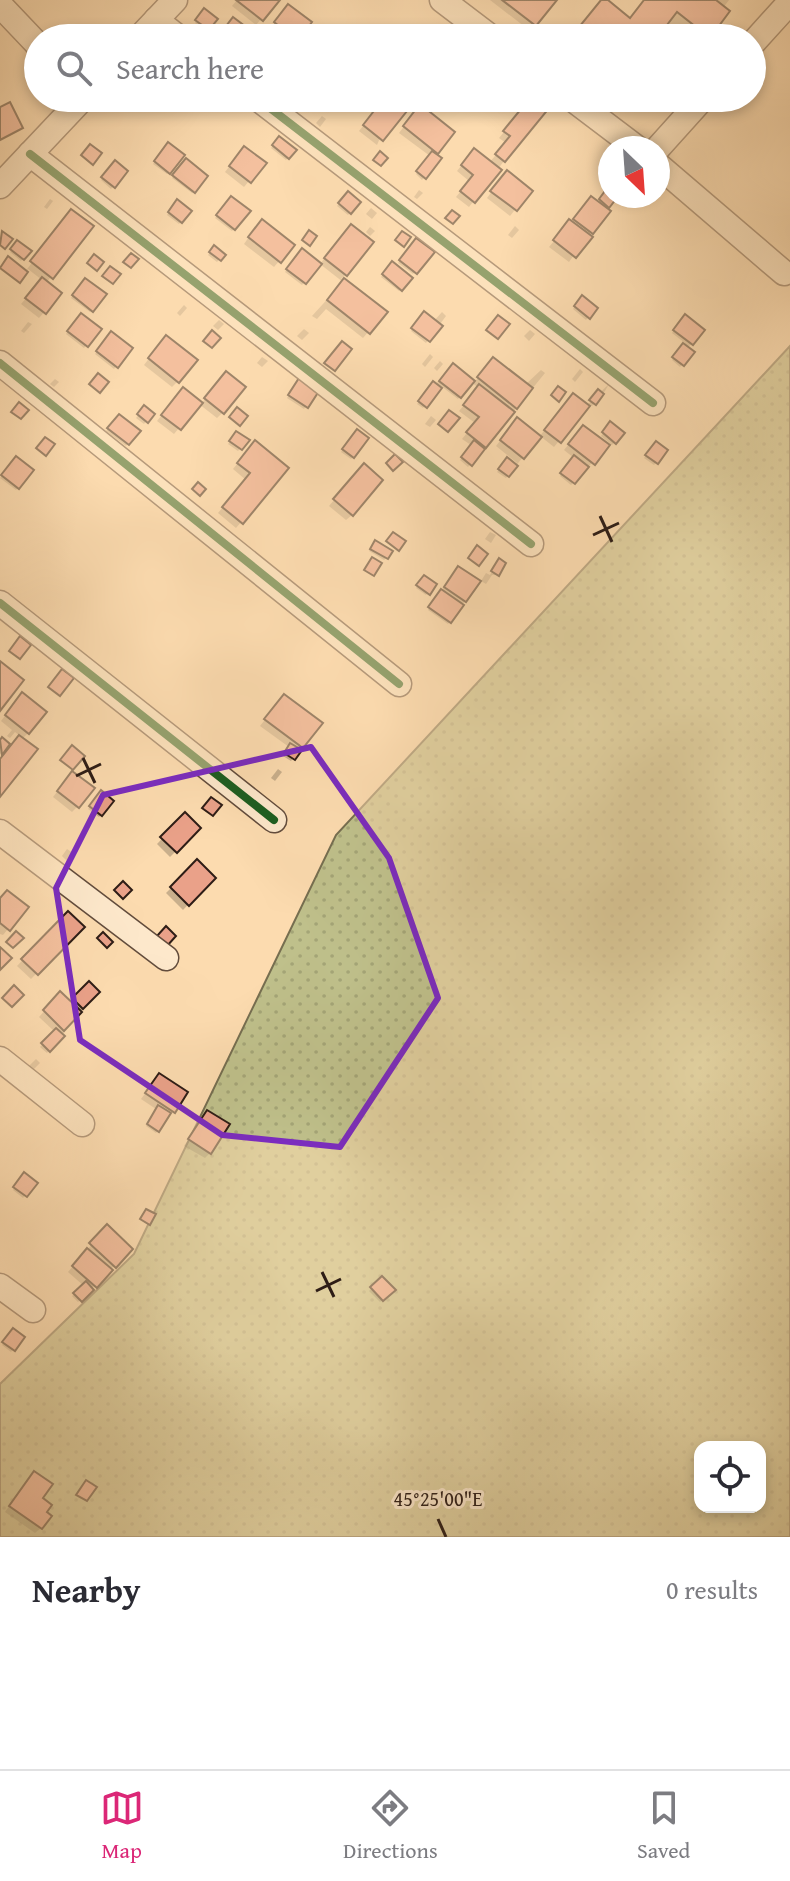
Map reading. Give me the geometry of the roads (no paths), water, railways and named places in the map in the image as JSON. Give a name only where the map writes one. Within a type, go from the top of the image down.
[{"type":"street","points":[[152,24],[175,0]]},
{"type":"street","points":[[442,0],[474,24]]},
{"type":"street","points":[[766,29],[790,2]]},
{"type":"street","points":[[0,5],[24,30]]},
{"type":"street","points":[[156,20],[161,24]]},
{"type":"street","points":[[0,186],[70,112]]},
{"type":"street","points":[[275,112],[653,403]]},
{"type":"street","points":[[589,112],[621,136]]},
{"type":"street","points":[[669,136],[690,112]]},
{"type":"street","points":[[30,154],[531,544]]},
{"type":"street","points":[[670,175],[784,273]]},
{"type":"street","points":[[0,363],[399,684]]},
{"type":"street","points":[[0,603],[274,820]]},
{"type":"street","points":[[0,832],[166,958]]},
{"type":"street","points":[[0,1059],[82,1124]]},
{"type":"street","points":[[0,1286],[33,1310]]}]
